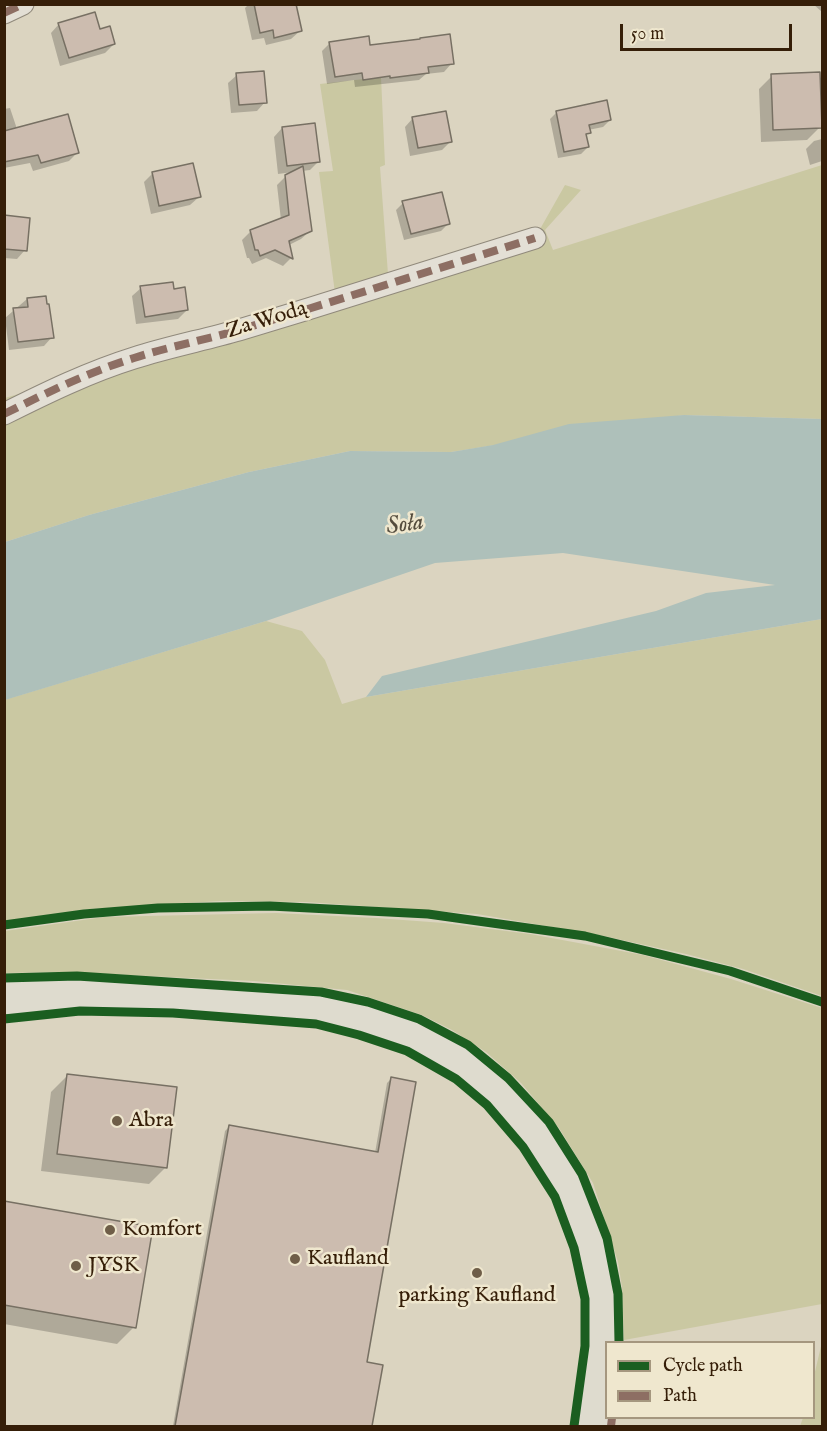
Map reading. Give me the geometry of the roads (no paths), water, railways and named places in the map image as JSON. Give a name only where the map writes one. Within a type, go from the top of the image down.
[{"type":"main road","points":[[4,998],[74,995],[174,997],[318,1009],[363,1017],[412,1035],[461,1062],[498,1092],[537,1135],[570,1191],[589,1242],[599,1296],[601,1346],[592,1426]]},
{"type":"street","points":[[4,13],[23,4]]},
{"type":"street","name":"Za Wodą","points":[[4,414],[96,371],[135,358],[237,331],[535,238]]},
{"type":"water","name":"Soła","points":[[684,415],[822,419],[822,619],[366,697],[382,676],[656,611],[706,593],[775,585],[563,553],[435,563],[266,621],[5,700],[5,542],[89,515],[249,472],[350,451],[451,452],[493,445],[569,424]]},
{"type":"place","name":"Abra","points":[[117,1121]]},
{"type":"place","name":"Komfort","points":[[110,1230]]},
{"type":"place","name":"Kaufland","points":[[295,1259]]},
{"type":"place","name":"JYSK","points":[[76,1266]]},
{"type":"place","name":"parking Kaufland","points":[[477,1273]]}]
